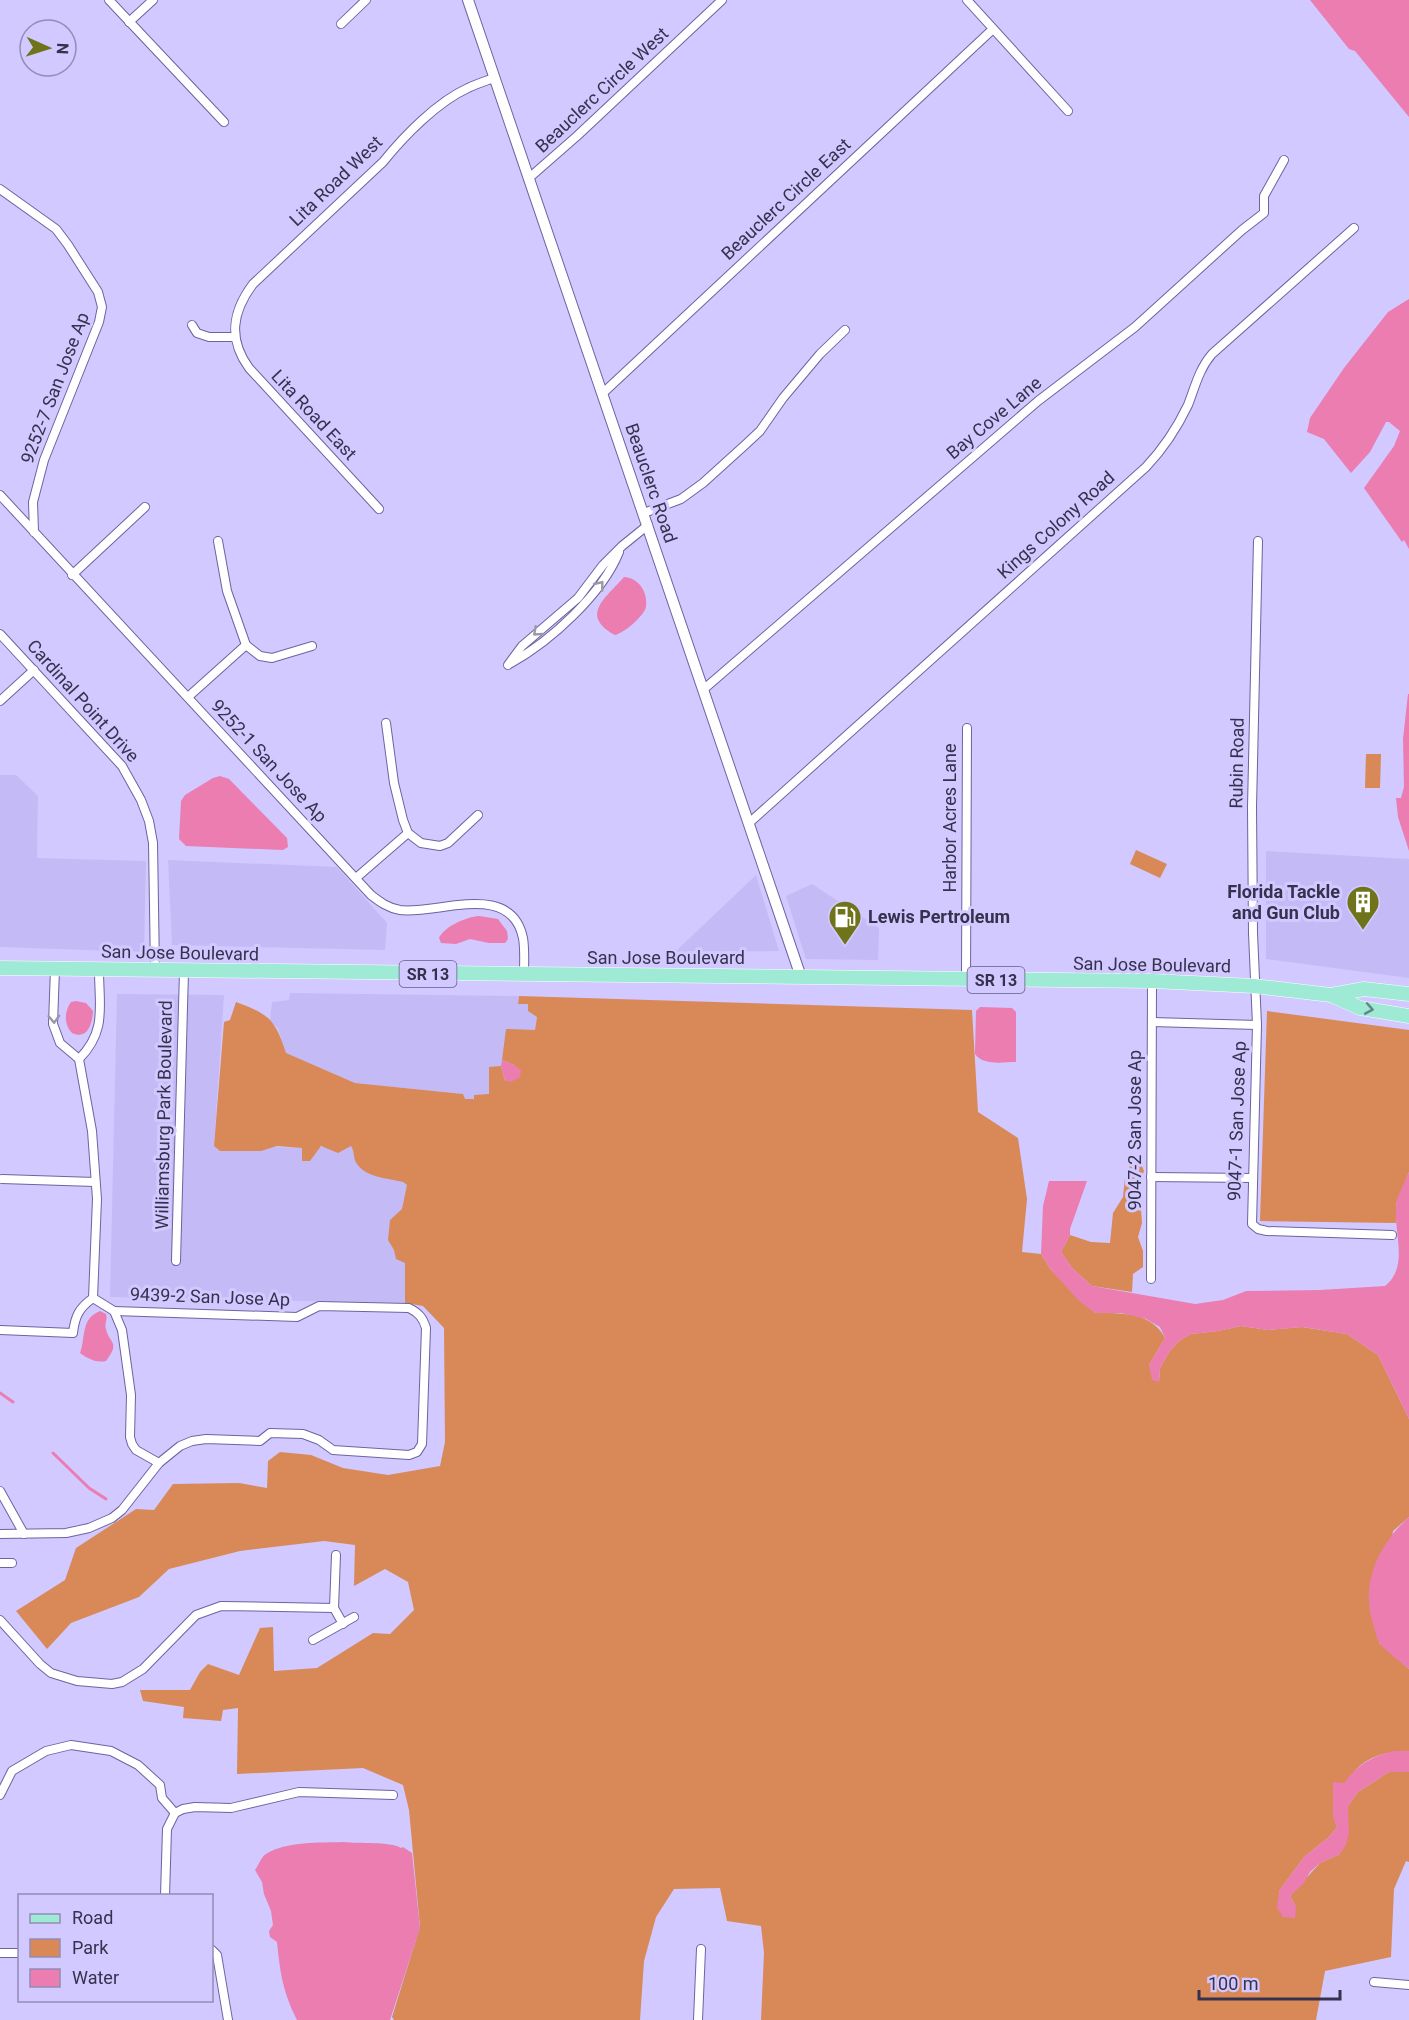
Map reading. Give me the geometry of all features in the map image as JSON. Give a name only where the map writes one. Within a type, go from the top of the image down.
[{"type":"main road","name":"San Jose Boulevard","points":[[0,968],[1152,981],[1254,986],[1331,994],[1364,989],[1409,994]]},
{"type":"main road","name":"San Jose Boulevard","points":[[1331,994],[1360,1008],[1409,1016]]},
{"type":"street","points":[[109,0],[224,122]]},
{"type":"street","points":[[129,22],[153,0]]},
{"type":"street","points":[[341,24],[366,0]]},
{"type":"street","name":"Beauclerc Circle West","points":[[529,178],[722,0]]},
{"type":"street","points":[[967,0],[1068,111]]},
{"type":"street","name":"Beauclerc Road","points":[[470,1],[801,977]]},
{"type":"street","name":"Beauclerc Circle East","points":[[603,393],[993,29]]},
{"type":"street","name":"Lita Road West","points":[[234,337],[239,306],[253,284],[433,112],[467,88],[495,78]]},
{"type":"street","name":"Bay Cove Lane","points":[[704,689],[1038,401],[1135,327],[1242,230],[1264,213],[1264,196],[1284,159]]},
{"type":"street","name":"9252-7 San Jose Ap","points":[[0,189],[56,229],[98,292],[102,307],[99,322],[44,460],[33,502],[34,532]]},
{"type":"street","name":"Kings Colony Road","points":[[749,823],[1146,467],[1174,431],[1187,407],[1198,375],[1212,354],[1354,228]]},
{"type":"street","points":[[192,325],[197,333],[209,337],[234,337]]},
{"type":"street","points":[[644,513],[681,499],[729,460],[760,431],[783,398],[820,354],[845,330]]},
{"type":"street","name":"Lita Road East","points":[[234,337],[242,359],[249,368],[379,509]]},
{"type":"street","name":"9252-1 San Jose Ap","points":[[0,495],[72,575],[381,903],[401,910],[476,904],[494,906],[506,911],[515,921],[523,940],[524,975]]},
{"type":"street","points":[[72,575],[145,507]]},
{"type":"street","points":[[621,546],[611,571],[586,603],[528,654],[508,664],[522,646],[578,597],[621,546],[648,525]]},
{"type":"street","name":"Rubin Road","points":[[1254,986],[1252,807],[1258,541]]},
{"type":"street","points":[[218,542],[227,591],[246,645],[260,656],[272,658],[312,646]]},
{"type":"street","points":[[564,609],[569,618]]},
{"type":"street","name":"Cardinal Point Drive","points":[[0,634],[122,766],[141,800],[149,821],[153,843],[155,970]]},
{"type":"street","points":[[188,697],[246,645]]},
{"type":"street","points":[[0,701],[34,670]]},
{"type":"street","points":[[386,723],[394,783],[408,833],[422,843],[440,846],[448,843],[478,815]]},
{"type":"street","name":"Harbor Acres Lane","points":[[966,980],[967,728]]},
{"type":"street","points":[[356,878],[408,833]]},
{"type":"street","points":[[55,969],[53,1024],[60,1043],[79,1059],[90,1121],[97,1199],[93,1298]]},
{"type":"street","points":[[79,1059],[96,1037],[99,1025],[99,970]]},
{"type":"street","name":"Williamsburg Park Boulevard","points":[[176,1261],[184,971]]},
{"type":"street","name":"9047-2 San Jose Ap","points":[[1151,1279],[1152,981]]},
{"type":"street","name":"9047-1 San Jose Ap","points":[[1254,986],[1257,1025],[1252,1224],[1267,1231],[1392,1235]]},
{"type":"street","points":[[1152,1022],[1257,1025]]},
{"type":"street","points":[[1151,1177],[1252,1178]]},
{"type":"street","points":[[2,1179],[95,1182]]},
{"type":"street","points":[[93,1298],[114,1311],[122,1330],[132,1395],[132,1444],[136,1450],[159,1463]]},
{"type":"street","points":[[0,1330],[73,1333],[76,1314],[93,1298]]},
{"type":"street","name":"9439-2 San Jose Ap","points":[[0,1534],[66,1533],[88,1528],[112,1518],[122,1510],[159,1463],[180,1446],[192,1441],[260,1441],[270,1433],[303,1434],[319,1440],[333,1450],[409,1455],[417,1452],[422,1444],[426,1328],[424,1319],[410,1308],[319,1306],[297,1317],[114,1311]]},
{"type":"street","points":[[0,1491],[24,1534]]},
{"type":"street","points":[[336,1555],[334,1608],[343,1623]]},
{"type":"street","points":[[0,1563],[12,1563]]},
{"type":"street","points":[[0,1620],[51,1673],[77,1681],[112,1684],[122,1682],[142,1669],[196,1615],[221,1606],[334,1608]]},
{"type":"street","points":[[314,1640],[354,1617]]},
{"type":"street","points":[[0,1795],[12,1771],[46,1751],[71,1745],[111,1751],[138,1765],[160,1785],[162,1798],[175,1813]]},
{"type":"street","points":[[165,1894],[167,1829],[175,1813],[195,1807],[231,1808],[299,1792],[393,1796]]},
{"type":"street","points":[[698,2020],[701,1949]]},
{"type":"street","points":[[213,1951],[217,1954],[228,2020]]},
{"type":"street","points":[[0,1953],[18,1953]]},
{"type":"street","points":[[1374,1982],[1409,1985]]},
{"type":"shaded area","points":[[0,775],[16,775],[38,796],[37,858],[146,861],[144,952],[0,947]]},
{"type":"shaded area","points":[[1266,851],[1409,859],[1409,978],[1266,959]]},
{"type":"shaded area","points":[[168,860],[337,867],[387,923],[385,950],[172,945]]},
{"type":"shaded area","points":[[756,875],[779,951],[675,952]]},
{"type":"shaded area","points":[[812,884],[879,928],[878,960],[806,959],[786,896]]},
{"type":"shaded area","points":[[290,993],[519,996],[518,1003],[528,1004],[537,1017],[535,1030],[502,1060],[502,1066],[489,1095],[464,1099],[463,1094],[355,1083],[285,1053],[278,1028],[270,1021],[272,1002],[289,1000]]},
{"type":"shaded area","points":[[117,994],[224,995],[214,1145],[302,1148],[351,1146],[407,1185],[405,1303],[110,1297]]},
{"type":"green space","points":[[1366,754],[1381,754],[1380,788],[1365,788]]},
{"type":"green space","points":[[1136,850],[1167,864],[1160,878],[1130,864]]},
{"type":"green space","points":[[519,996],[972,1010],[978,1112],[1018,1138],[1027,1199],[1022,1252],[1041,1254],[1051,1270],[1095,1313],[1135,1316],[1152,1323],[1159,1329],[1165,1338],[1149,1365],[1159,1382],[1160,1368],[1169,1352],[1180,1340],[1191,1334],[1241,1326],[1268,1330],[1302,1327],[1347,1334],[1378,1355],[1409,1419],[1409,1517],[1393,1531],[1379,1643],[1409,1669],[1409,1751],[1374,1757],[1356,1769],[1336,1807],[1337,1827],[1329,1837],[1304,1857],[1279,1891],[1296,1907],[1290,1896],[1320,1863],[1340,1854],[1348,1806],[1358,1792],[1389,1772],[1409,1772],[1409,1862],[1406,1861],[1394,1889],[1391,1957],[1325,1971],[1316,2020],[761,2020],[764,1953],[761,1926],[727,1921],[720,1888],[674,1889],[656,1917],[644,1961],[640,2020],[394,2020],[392,2017],[420,1927],[409,1810],[403,1785],[363,1768],[237,1774],[238,1708],[223,1710],[221,1721],[183,1718],[184,1707],[143,1701],[140,1690],[190,1690],[200,1672],[208,1664],[239,1675],[260,1628],[273,1627],[274,1671],[317,1668],[373,1633],[390,1634],[414,1610],[408,1582],[385,1569],[354,1586],[355,1545],[324,1541],[240,1551],[169,1569],[139,1597],[71,1623],[47,1649],[16,1611],[65,1580],[76,1548],[136,1509],[154,1510],[173,1484],[239,1483],[267,1488],[268,1461],[280,1452],[311,1455],[343,1468],[388,1475],[440,1466],[445,1442],[444,1328],[423,1306],[405,1303],[405,1263],[396,1259],[388,1240],[390,1220],[402,1209],[407,1185],[403,1182],[378,1177],[361,1169],[351,1146],[338,1153],[321,1146],[310,1161],[302,1161],[302,1148],[277,1146],[261,1151],[220,1151],[214,1146],[224,1022],[230,1020],[236,1002],[256,1010],[269,1019],[278,1032],[286,1053],[355,1083],[463,1094],[465,1099],[474,1099],[474,1095],[489,1094],[489,1067],[501,1066],[505,1081],[514,1065],[502,1060],[506,1029],[535,1030],[537,1017],[528,1011],[528,1004],[518,1004]]},
{"type":"green space","points":[[1267,1011],[1409,1030],[1409,1172],[1396,1204],[1396,1223],[1260,1221]]},
{"type":"green space","points":[[1139,1159],[1144,1171],[1139,1184],[1142,1223],[1138,1237],[1143,1251],[1143,1267],[1133,1274],[1132,1292],[1092,1286],[1073,1269],[1061,1252],[1070,1235],[1091,1242],[1110,1243],[1113,1213],[1123,1197],[1125,1178],[1131,1163]]},
{"type":"water","points":[[1310,0],[1409,0],[1409,117],[1355,51],[1349,49]]},
{"type":"water","points":[[1409,299],[1409,549],[1364,488],[1394,446],[1400,431],[1386,422],[1370,452],[1351,473],[1324,439],[1307,432],[1310,418],[1344,368],[1388,312]]},
{"type":"water","points":[[624,577],[634,580],[644,591],[646,607],[633,624],[615,635],[604,628],[597,613],[604,599]]},
{"type":"water","points":[[1408,694],[1409,851],[1398,817],[1396,798],[1401,798],[1404,787],[1403,739]]},
{"type":"water","points":[[220,776],[229,779],[287,838],[288,847],[283,850],[186,846],[179,839],[181,801],[185,795]]},
{"type":"water","points":[[479,916],[498,919],[507,931],[508,939],[505,943],[489,943],[470,939],[456,944],[441,943],[439,938],[451,926],[462,920]]},
{"type":"water","points":[[71,1002],[86,1003],[93,1011],[88,1030],[77,1035],[69,1030],[66,1022],[69,1006]]},
{"type":"water","points":[[980,1007],[1012,1008],[1016,1012],[1016,1062],[988,1062],[975,1054],[976,1011]]},
{"type":"water","points":[[502,1060],[521,1070],[520,1077],[511,1082],[505,1081],[501,1066]]},
{"type":"water","points":[[1409,1172],[1409,1419],[1378,1355],[1347,1334],[1303,1327],[1268,1330],[1241,1326],[1191,1334],[1180,1340],[1169,1352],[1160,1368],[1159,1382],[1152,1380],[1149,1365],[1165,1338],[1160,1327],[1146,1319],[1121,1313],[1095,1313],[1079,1301],[1051,1270],[1041,1254],[1043,1206],[1049,1181],[1087,1181],[1070,1229],[1070,1235],[1061,1252],[1073,1269],[1092,1286],[1195,1304],[1223,1300],[1246,1291],[1385,1286],[1397,1270],[1399,1250],[1396,1203]]},
{"type":"water","points":[[100,1311],[106,1314],[107,1334],[113,1343],[113,1350],[106,1361],[92,1360],[80,1353],[86,1324],[94,1314]]},
{"type":"water","points":[[1409,1517],[1409,1669],[1379,1642],[1370,1611],[1369,1596],[1370,1581],[1380,1553],[1388,1540]]},
{"type":"water","points":[[1393,1751],[1409,1751],[1409,1772],[1389,1772],[1358,1792],[1348,1806],[1349,1832],[1346,1845],[1340,1854],[1320,1863],[1310,1872],[1304,1883],[1290,1896],[1296,1907],[1295,1918],[1283,1917],[1277,1908],[1279,1891],[1304,1857],[1329,1837],[1337,1827],[1333,1817],[1333,1782],[1344,1783],[1366,1762]]},
{"type":"water","points":[[343,1842],[390,1844],[403,1847],[412,1853],[420,1928],[390,2020],[297,2020],[283,1982],[277,1942],[270,1937],[269,1931],[273,1925],[271,1911],[262,1882],[255,1870],[263,1857],[274,1850],[293,1845]]},
{"type":"waterway","points":[[0,1393],[13,1402]]},
{"type":"waterway","points":[[53,1453],[89,1488],[106,1499]]},
{"type":"place","name":"Florida Tackle and Gun Club","points":[[1363,931]]},
{"type":"place","name":"Lewis Pertroleum","points":[[845,946]]}]
